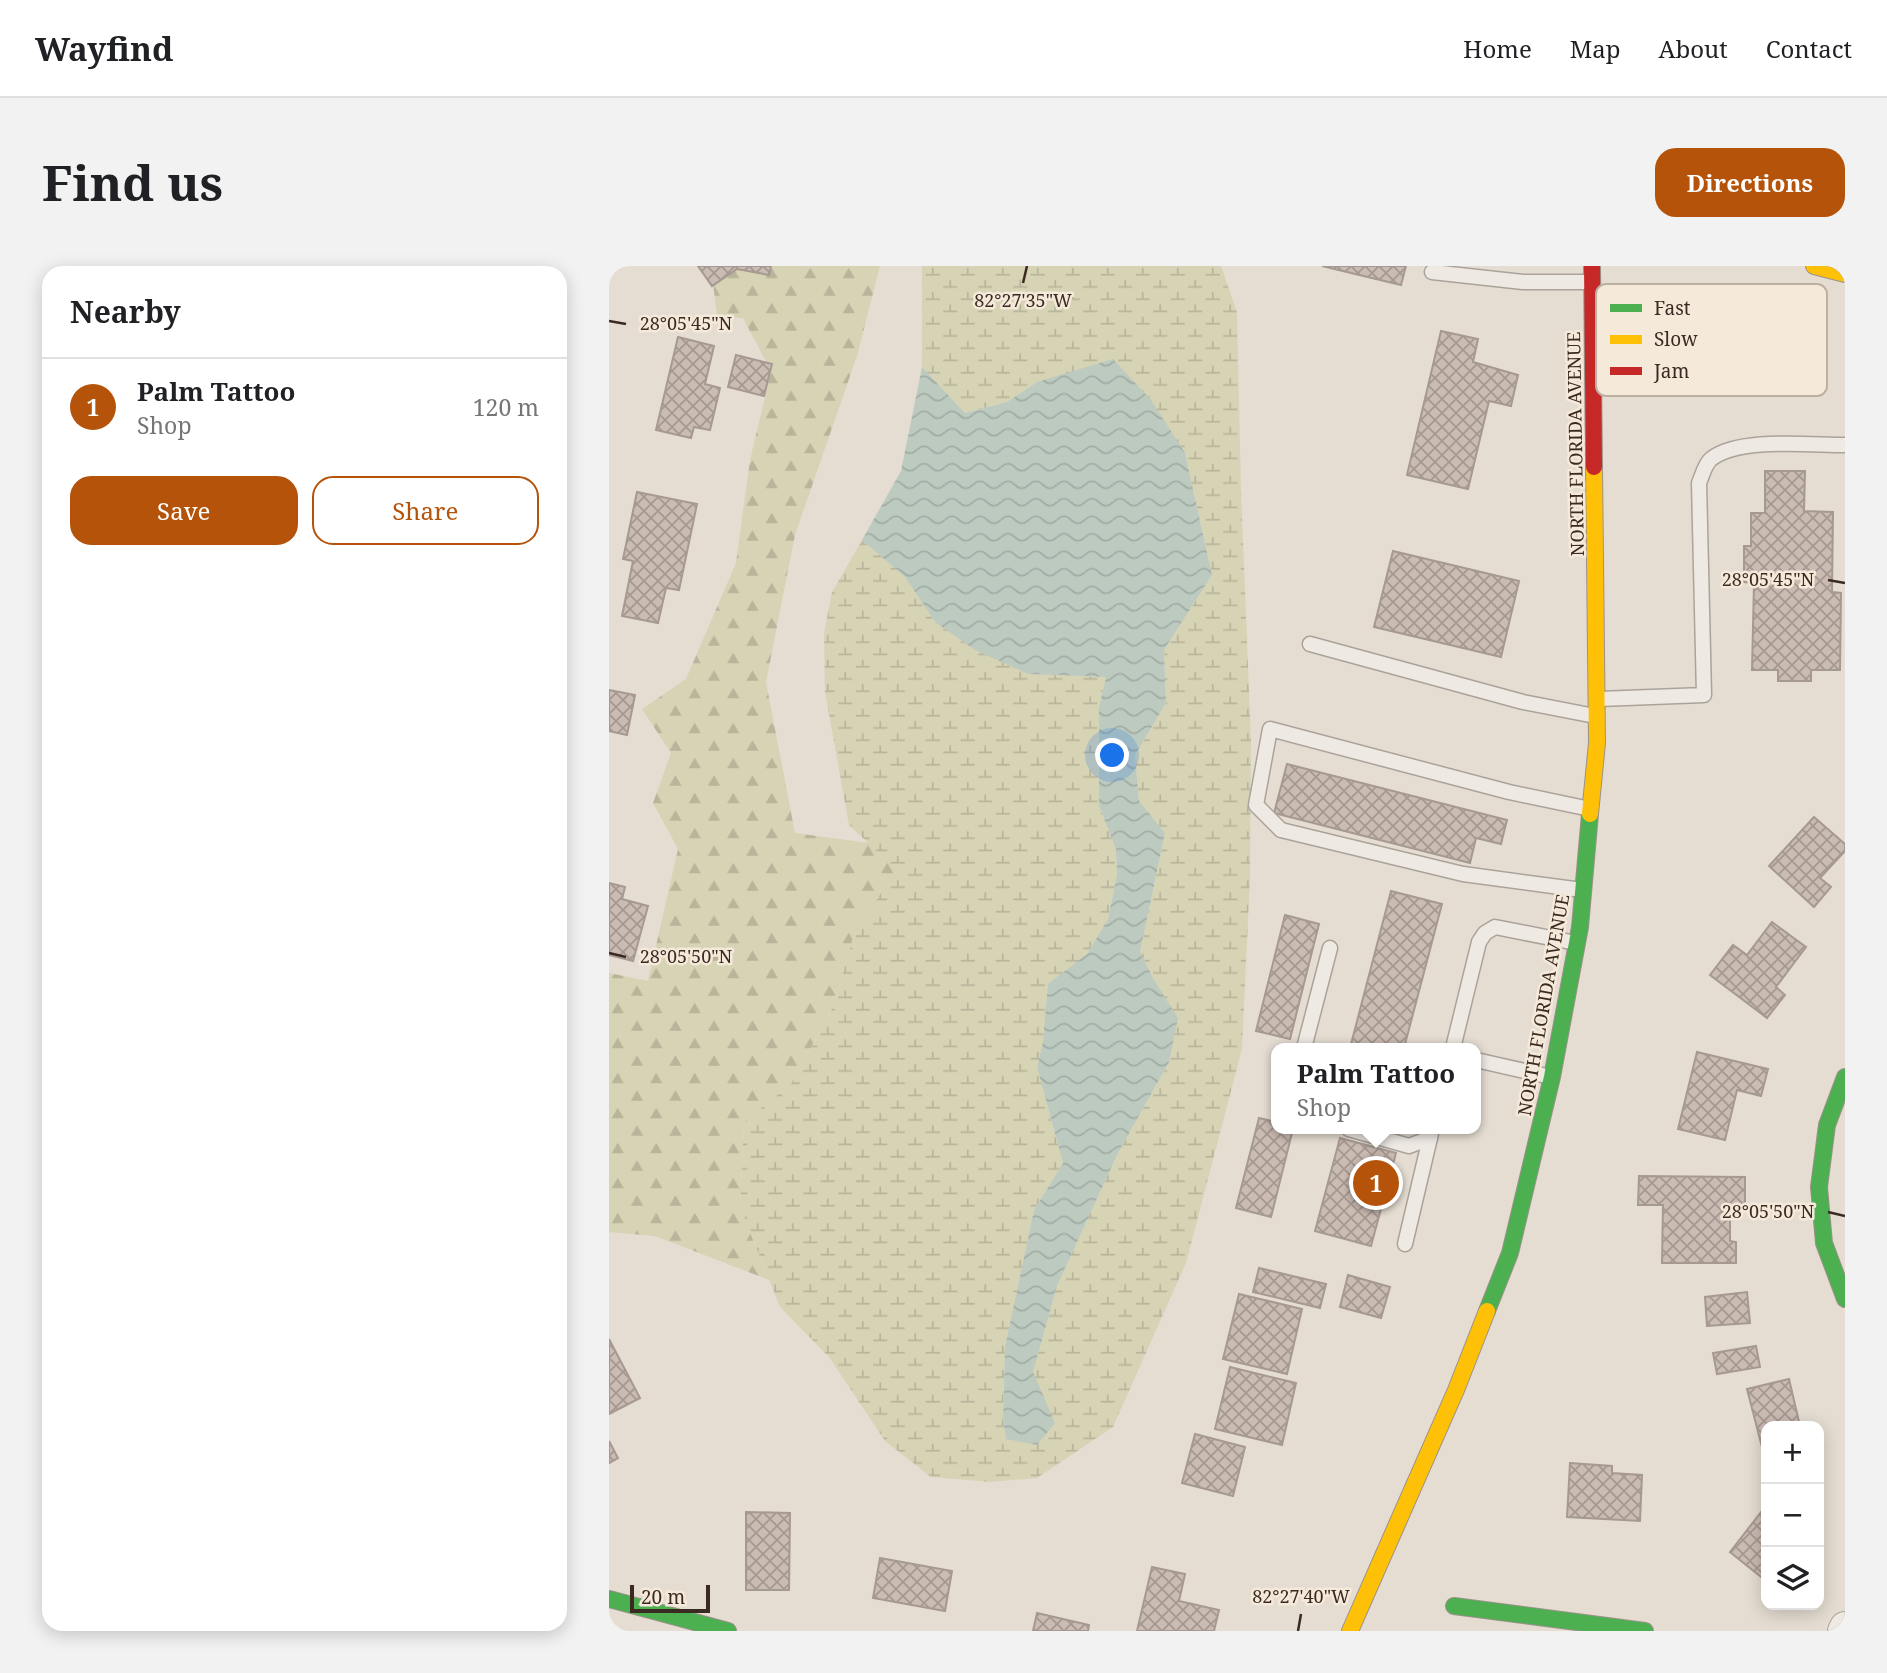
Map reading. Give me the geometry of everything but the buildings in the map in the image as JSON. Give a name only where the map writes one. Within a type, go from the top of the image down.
[{"type":"main road","points":[[1814,266],[1845,274]]},
{"type":"main road","name":"NORTH FLORIDA AVENUE","points":[[1350,1631],[1456,1390],[1510,1253],[1552,1077],[1577,943],[1597,743],[1592,274]]},
{"type":"main road","points":[[1845,1077],[1827,1125],[1819,1187],[1824,1243],[1845,1299]]},
{"type":"main road","points":[[609,1599],[729,1631]]},
{"type":"main road","points":[[1454,1606],[1645,1631]]},
{"type":"lane","points":[[1432,272],[1523,282],[1592,274]]},
{"type":"lane","points":[[1597,699],[1704,695],[1699,483],[1709,460],[1727,450],[1748,445],[1845,445]]},
{"type":"lane","points":[[1310,644],[1523,702],[1597,717]]},
{"type":"lane","points":[[1584,891],[1463,874],[1281,830],[1256,805],[1270,729],[1509,792],[1591,809]]},
{"type":"lane","points":[[1454,1043],[1479,942],[1485,933],[1495,927],[1577,943]]},
{"type":"lane","points":[[1305,1043],[1330,948]]},
{"type":"lane","points":[[1481,1060],[1552,1077]]},
{"type":"lane","points":[[1367,1134],[1409,1146],[1429,1134]]},
{"type":"lane","points":[[1405,1244],[1431,1134]]},
{"type":"green space","points":[[711,266],[880,266],[857,356],[795,535],[766,682],[795,833],[869,843],[897,869],[853,938],[833,1007],[791,1084],[744,1122],[740,1207],[769,1280],[655,1236],[609,1232],[609,973],[648,981],[678,849],[653,803],[671,753],[642,709],[686,679],[736,563],[750,460],[771,371],[743,318],[717,317]]},
{"type":"green space","points":[[922,266],[1221,266],[1237,312],[1251,739],[1250,878],[1242,1049],[1186,1263],[1113,1427],[1037,1478],[990,1482],[931,1477],[885,1441],[829,1357],[780,1307],[740,1207],[744,1122],[791,1084],[833,1007],[853,938],[896,869],[849,825],[825,692],[824,634],[832,592],[862,540],[905,577],[935,622],[1028,674],[1106,677],[1099,709],[1099,806],[1116,849],[1117,875],[1108,919],[1087,954],[1048,985],[1043,1042],[1037,1067],[1063,1163],[1034,1210],[1005,1347],[1003,1418],[1006,1438],[1033,1372],[1057,1286],[1117,1155],[1169,1062],[1154,980],[1140,952],[1165,833],[1139,801],[1135,755],[1166,703],[1164,650],[1212,575],[1185,453],[1037,382],[1007,402],[965,413],[922,367]]},
{"type":"water","points":[[1113,359],[1151,400],[1185,453],[1212,575],[1164,650],[1166,703],[1135,755],[1139,801],[1165,833],[1140,952],[1178,1018],[1169,1062],[1117,1155],[1057,1286],[1033,1372],[1055,1423],[1037,1445],[1006,1439],[1003,1418],[1005,1347],[1034,1210],[1063,1163],[1037,1067],[1043,1042],[1048,984],[1087,954],[1108,919],[1117,875],[1116,849],[1099,806],[1099,708],[1106,677],[1028,674],[975,650],[935,622],[905,577],[862,540],[901,471],[922,367],[965,413],[1007,402],[1037,382]]},
{"type":"traffic: fast","points":[[1487,1311],[1510,1253],[1552,1077],[1580,927],[1590,814]]},
{"type":"traffic: fast","points":[[1845,1077],[1827,1125],[1819,1187],[1824,1243],[1845,1299]]},
{"type":"traffic: fast","points":[[609,1599],[728,1631]]},
{"type":"traffic: fast","points":[[1454,1606],[1645,1631]]},
{"type":"traffic: slow","points":[[1814,266],[1845,274]]},
{"type":"traffic: slow","points":[[1590,814],[1597,743],[1594,467]]},
{"type":"traffic: slow","points":[[1350,1631],[1456,1390],[1487,1311]]},
{"type":"traffic: jam","points":[[1592,266],[1594,467]]},
{"type":"place","name":"Palm Tattoo","points":[[1376,1183]]}]
